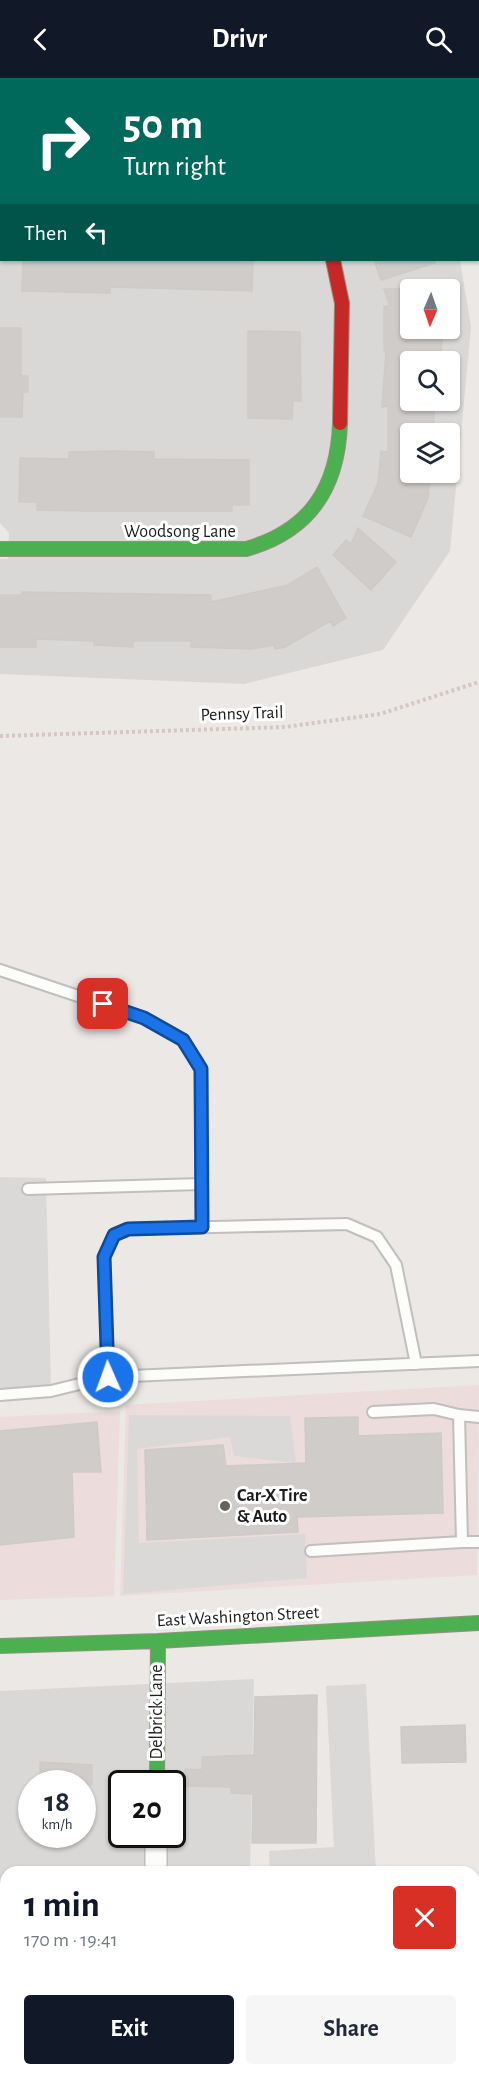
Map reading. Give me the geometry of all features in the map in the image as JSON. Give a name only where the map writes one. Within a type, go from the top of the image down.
[{"type":"street","name":"Woodsong Lane","points":[[0,549],[227,551],[262,546],[276,539],[309,515],[328,489],[335,472],[341,437],[342,303],[333,261]]},
{"type":"street","name":"East Washington Street","points":[[0,1646],[158,1641],[479,1623]]},
{"type":"street","name":"Delbrick Lane","points":[[157,1770],[158,1641]]},
{"type":"street","points":[[156,1848],[156,1866]]},
{"type":"lane","points":[[0,970],[144,1018],[183,1040],[201,1069],[202,1227]]},
{"type":"lane","points":[[28,1189],[202,1184]]},
{"type":"lane","points":[[108,1377],[104,1257],[114,1235],[128,1229],[347,1224],[377,1237],[396,1265],[416,1364]]},
{"type":"lane","points":[[0,1395],[51,1390],[108,1377],[479,1361]]},
{"type":"lane","points":[[373,1412],[434,1409],[479,1417]]},
{"type":"lane","points":[[459,1415],[462,1542]]},
{"type":"lane","points":[[311,1551],[479,1542]]},
{"type":"path","name":"Pennsy Trail","points":[[0,736],[285,727],[380,714],[479,682]]},
{"type":"shaded area","points":[[0,261],[460,261],[471,327],[460,444],[460,423],[400,423],[400,483],[456,483],[450,551],[383,650],[244,684],[0,674],[0,559],[8,559],[9,533],[0,523]]},
{"type":"shaded area","points":[[0,1177],[46,1178],[51,1391],[0,1395]]},
{"type":"shaded area","points":[[479,1385],[477,1575],[120,1596],[126,1405]]},
{"type":"shaded area","points":[[120,1411],[114,1596],[0,1600],[0,1417]]},
{"type":"shaded area","points":[[129,1415],[290,1416],[296,1463],[234,1456],[230,1437],[137,1449],[139,1543],[305,1534],[307,1578],[123,1594]]},
{"type":"shaded area","points":[[254,1679],[250,1866],[0,1866],[0,1691]]},
{"type":"shaded area","points":[[366,1684],[376,1866],[270,1866],[269,1851],[334,1847],[326,1686]]},
{"type":"building","points":[[23,261],[253,261],[252,291],[110,287],[110,293],[22,291]]},
{"type":"building","points":[[374,261],[434,261],[435,263],[381,280]]},
{"type":"building","points":[[384,289],[400,289],[400,339],[442,339],[441,351],[400,351],[400,411],[434,411],[434,423],[400,423],[400,483],[429,483],[428,498],[411,537],[363,516],[378,483],[381,451],[388,452],[388,406],[382,407],[386,351],[384,351],[384,306],[390,306]]},
{"type":"building","points":[[0,328],[21,328],[21,376],[28,376],[28,392],[23,392],[22,417],[0,417]]},
{"type":"building","points":[[248,331],[300,332],[301,401],[293,401],[292,419],[248,418]]},
{"type":"building","points":[[69,452],[154,452],[154,459],[249,460],[249,505],[232,505],[232,511],[86,511],[37,510],[37,502],[19,502],[20,458],[69,459]]},
{"type":"building","points":[[358,528],[396,562],[371,590],[333,555],[346,540],[351,544]]},
{"type":"building","points":[[317,567],[346,618],[333,626],[330,621],[285,647],[275,649],[274,645],[251,649],[191,647],[191,641],[133,641],[133,647],[94,645],[94,641],[36,639],[36,647],[0,647],[0,595],[22,595],[22,592],[211,595],[211,602],[288,585]]},
{"type":"building","points":[[358,1417],[358,1436],[441,1433],[443,1513],[297,1517],[298,1532],[147,1540],[145,1450],[223,1445],[226,1466],[306,1463],[305,1418]]},
{"type":"building","points":[[97,1422],[101,1472],[72,1472],[74,1537],[0,1545],[0,1431]]},
{"type":"building","points":[[317,1695],[316,1843],[252,1843],[253,1794],[231,1793],[231,1787],[186,1786],[185,1769],[202,1770],[202,1757],[254,1755],[255,1697]]},
{"type":"building","points":[[465,1725],[466,1762],[402,1763],[401,1727]]},
{"type":"building","points":[[40,1762],[92,1765],[92,1770],[40,1770]]},
{"type":"traffic: fast","points":[[0,549],[246,549],[268,541],[287,531],[316,504],[333,468],[340,423]]},
{"type":"traffic: fast","points":[[0,1646],[158,1641],[479,1623]]},
{"type":"traffic: fast","points":[[157,1770],[158,1641]]},
{"type":"traffic: jam","points":[[333,261],[342,303],[340,423]]},
{"type":"place","name":"Car-X Tire & Auto","points":[[225,1506]]},
{"type":"route","points":[[103,1004],[144,1018],[183,1040],[201,1069],[202,1227],[128,1229],[114,1235],[104,1257],[108,1377]]}]
